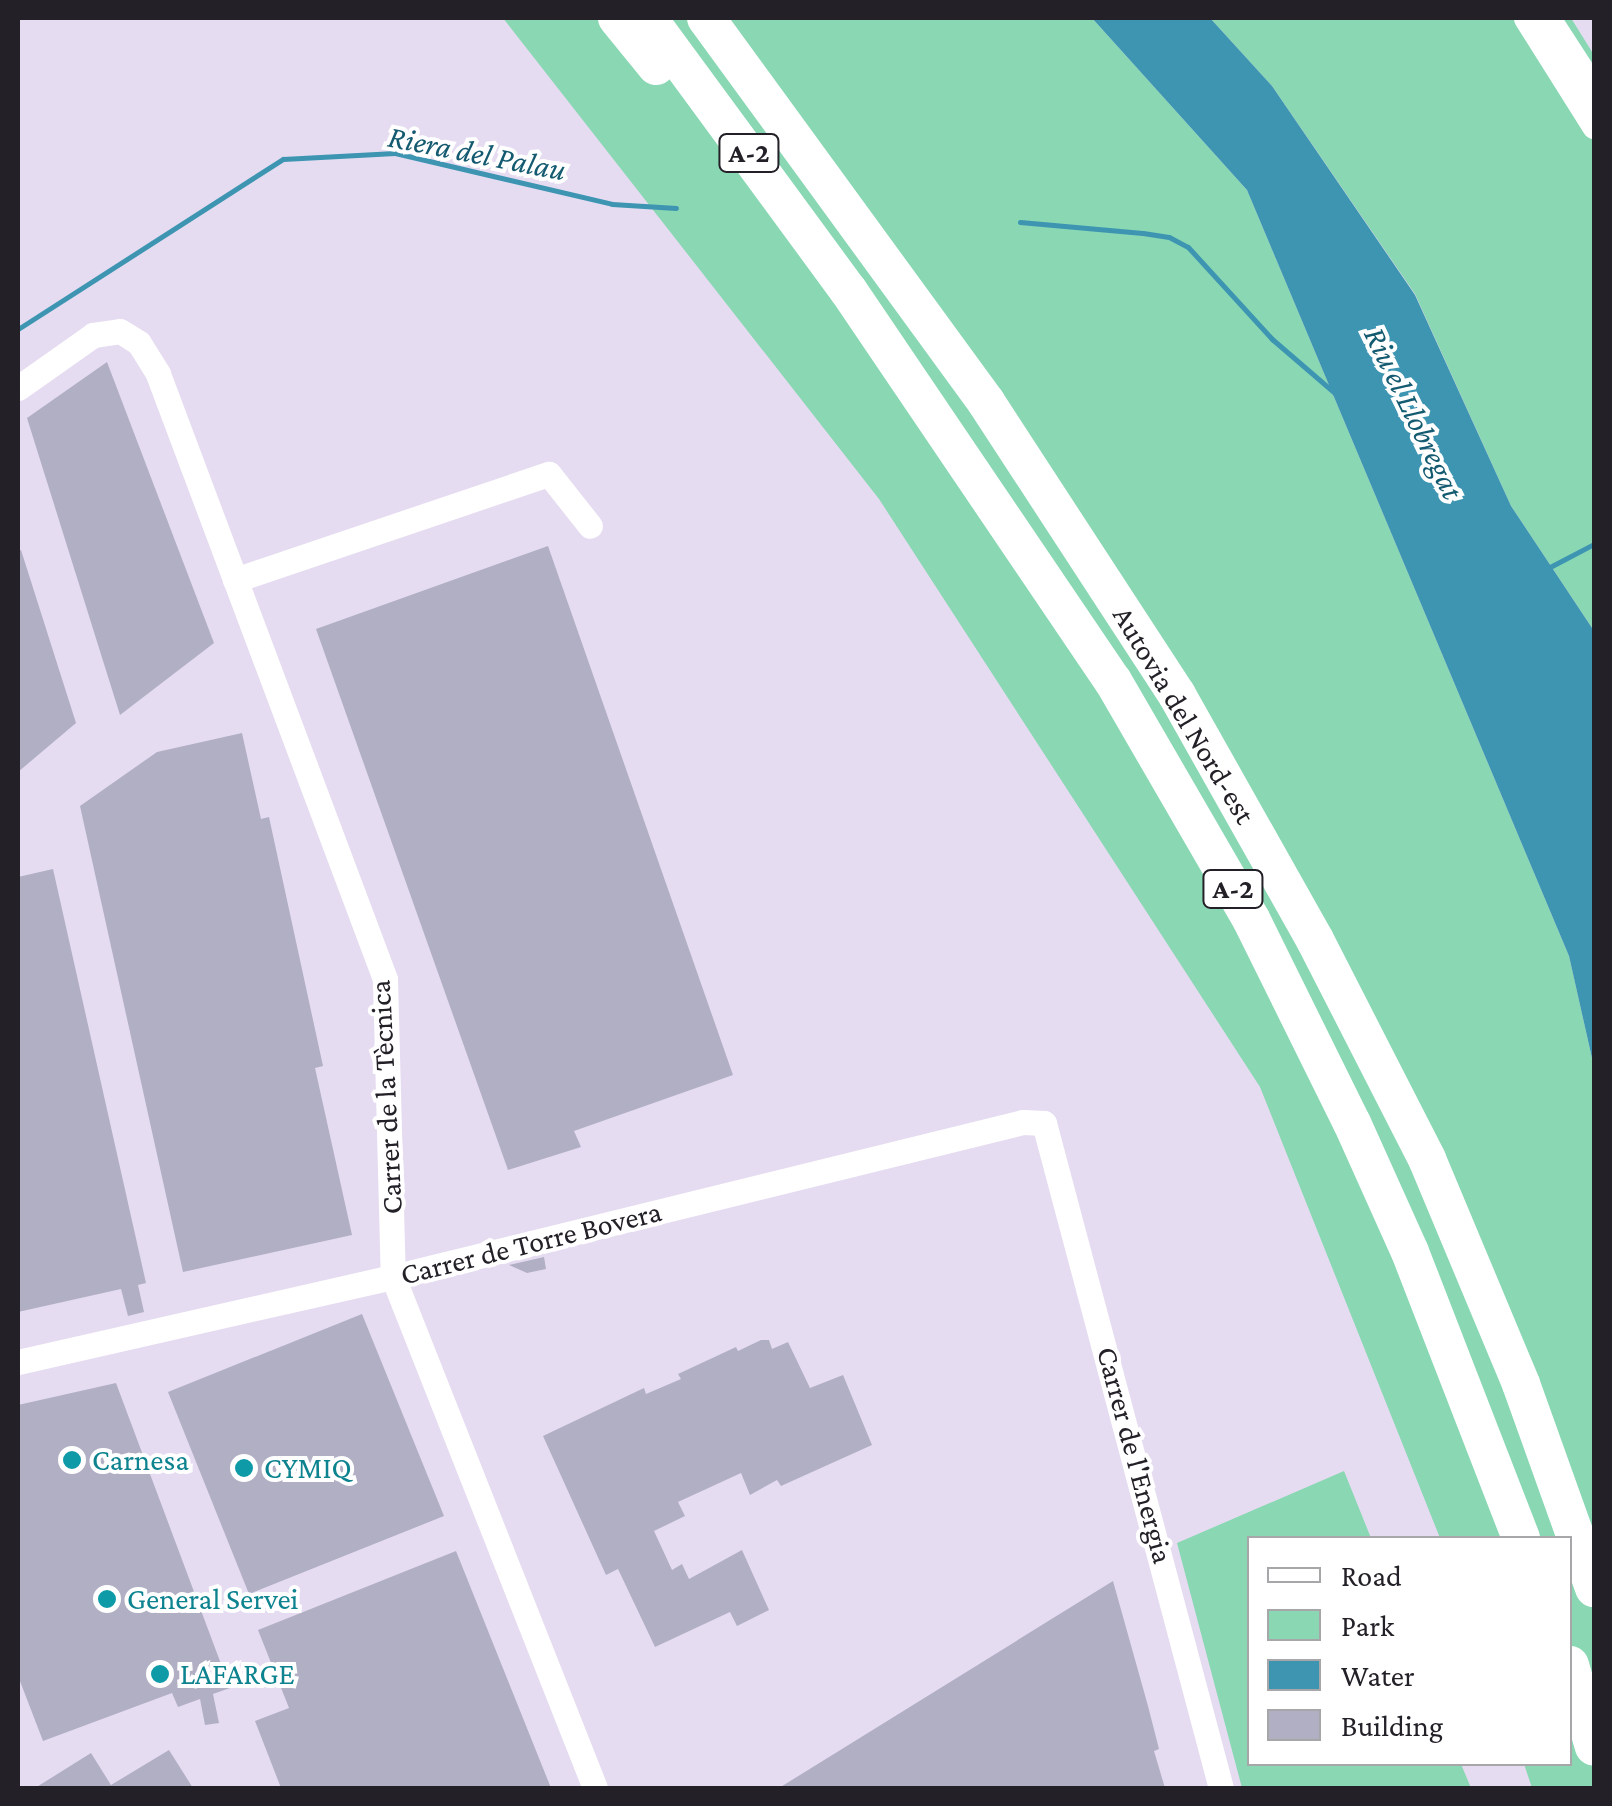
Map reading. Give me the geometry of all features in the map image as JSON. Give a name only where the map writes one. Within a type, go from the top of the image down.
[{"type":"highway","points":[[616,18],[848,290]]},
{"type":"highway","name":"Autovia del Nord-est","points":[[648,18],[848,290],[1114,681],[1251,919],[1352,1122],[1410,1252],[1521,1536]]},
{"type":"highway","name":"Autovia del Nord-est","points":[[706,18],[996,418],[1177,694],[1306,924],[1427,1159],[1521,1384],[1594,1588]]},
{"type":"highway","points":[[718,18],[757,88]]},
{"type":"highway","points":[[1572,1672],[1594,1747]]},
{"type":"street","points":[[1526,18],[1594,126]]},
{"type":"street","points":[[1548,18],[1594,90]]},
{"type":"street","name":"Carrer de la Tècnica","points":[[18,388],[93,335],[120,331],[139,342],[158,374],[385,978],[393,1277],[596,1788]]},
{"type":"street","points":[[235,580],[549,474],[590,526]]},
{"type":"street","name":"Carrer de Torre Bovera","points":[[18,1362],[393,1277],[1006,1126],[1044,1122]]},
{"type":"street","name":"Carrer de l'Energia","points":[[1044,1122],[1221,1788]]},
{"type":"green space","points":[[503,18],[1092,18],[1247,190],[1569,956],[1594,1067],[1594,1788],[1532,1788],[1525,1766],[1572,1766],[1572,1536],[1439,1536],[1260,1087],[879,499]]},
{"type":"green space","points":[[1210,18],[1571,18],[1594,55],[1594,631],[1511,506],[1415,294],[1272,86]]},
{"type":"green space","points":[[1344,1471],[1370,1536],[1247,1536],[1247,1766],[1462,1766],[1471,1788],[1242,1788],[1177,1543]]},
{"type":"water","name":"Riu el Llobregat","points":[[1092,18],[1210,18],[1272,86],[1415,295],[1511,506],[1594,631],[1594,1067],[1569,956],[1247,190]]},
{"type":"building","points":[[107,362],[214,643],[120,715],[27,418]]},
{"type":"building","points":[[548,546],[733,1075],[574,1131],[581,1147],[508,1170],[316,629]]},
{"type":"building","points":[[21,550],[76,723],[18,772],[18,551]]},
{"type":"building","points":[[242,733],[261,819],[269,817],[323,1066],[315,1068],[352,1235],[183,1272],[80,806],[157,752]]},
{"type":"building","points":[[53,869],[146,1283],[138,1285],[144,1312],[128,1316],[121,1289],[18,1312],[18,877]]},
{"type":"building","points":[[544,1257],[546,1269],[527,1273],[509,1265]]},
{"type":"building","points":[[362,1314],[444,1516],[249,1594],[168,1392]]},
{"type":"building","points":[[769,1340],[772,1349],[788,1342],[810,1388],[843,1375],[872,1445],[781,1486],[777,1480],[750,1495],[741,1473],[678,1502],[685,1516],[654,1531],[672,1570],[682,1564],[689,1579],[742,1550],[769,1610],[737,1626],[730,1612],[655,1647],[618,1569],[606,1575],[543,1436],[644,1388],[646,1394],[681,1379],[678,1374],[736,1347],[738,1351]]},
{"type":"building","points":[[116,1383],[230,1688],[213,1694],[219,1723],[205,1725],[200,1699],[178,1707],[172,1693],[43,1741],[18,1676],[18,1405]]},
{"type":"building","points":[[456,1551],[551,1788],[281,1788],[255,1721],[289,1708],[258,1630]]},
{"type":"building","points":[[1113,1581],[1159,1749],[1154,1751],[1165,1788],[779,1788]]},
{"type":"building","points":[[169,1750],[193,1788],[35,1788],[91,1753],[111,1785]]},
{"type":"waterway","name":"Riera del Palau","points":[[18,329],[283,159],[395,153],[612,204],[676,208]]},
{"type":"waterway","name":"Riera del Palau","points":[[1020,222],[1143,233],[1169,237],[1188,247],[1272,339],[1337,395]]},
{"type":"waterway","points":[[1548,568],[1594,544]]},
{"type":"place","name":"Carnesa","points":[[72,1460]]},
{"type":"place","name":"CYMIQ","points":[[244,1468]]},
{"type":"place","name":"General Servei","points":[[107,1599]]},
{"type":"place","name":"LAFARGE","points":[[160,1674]]}]
